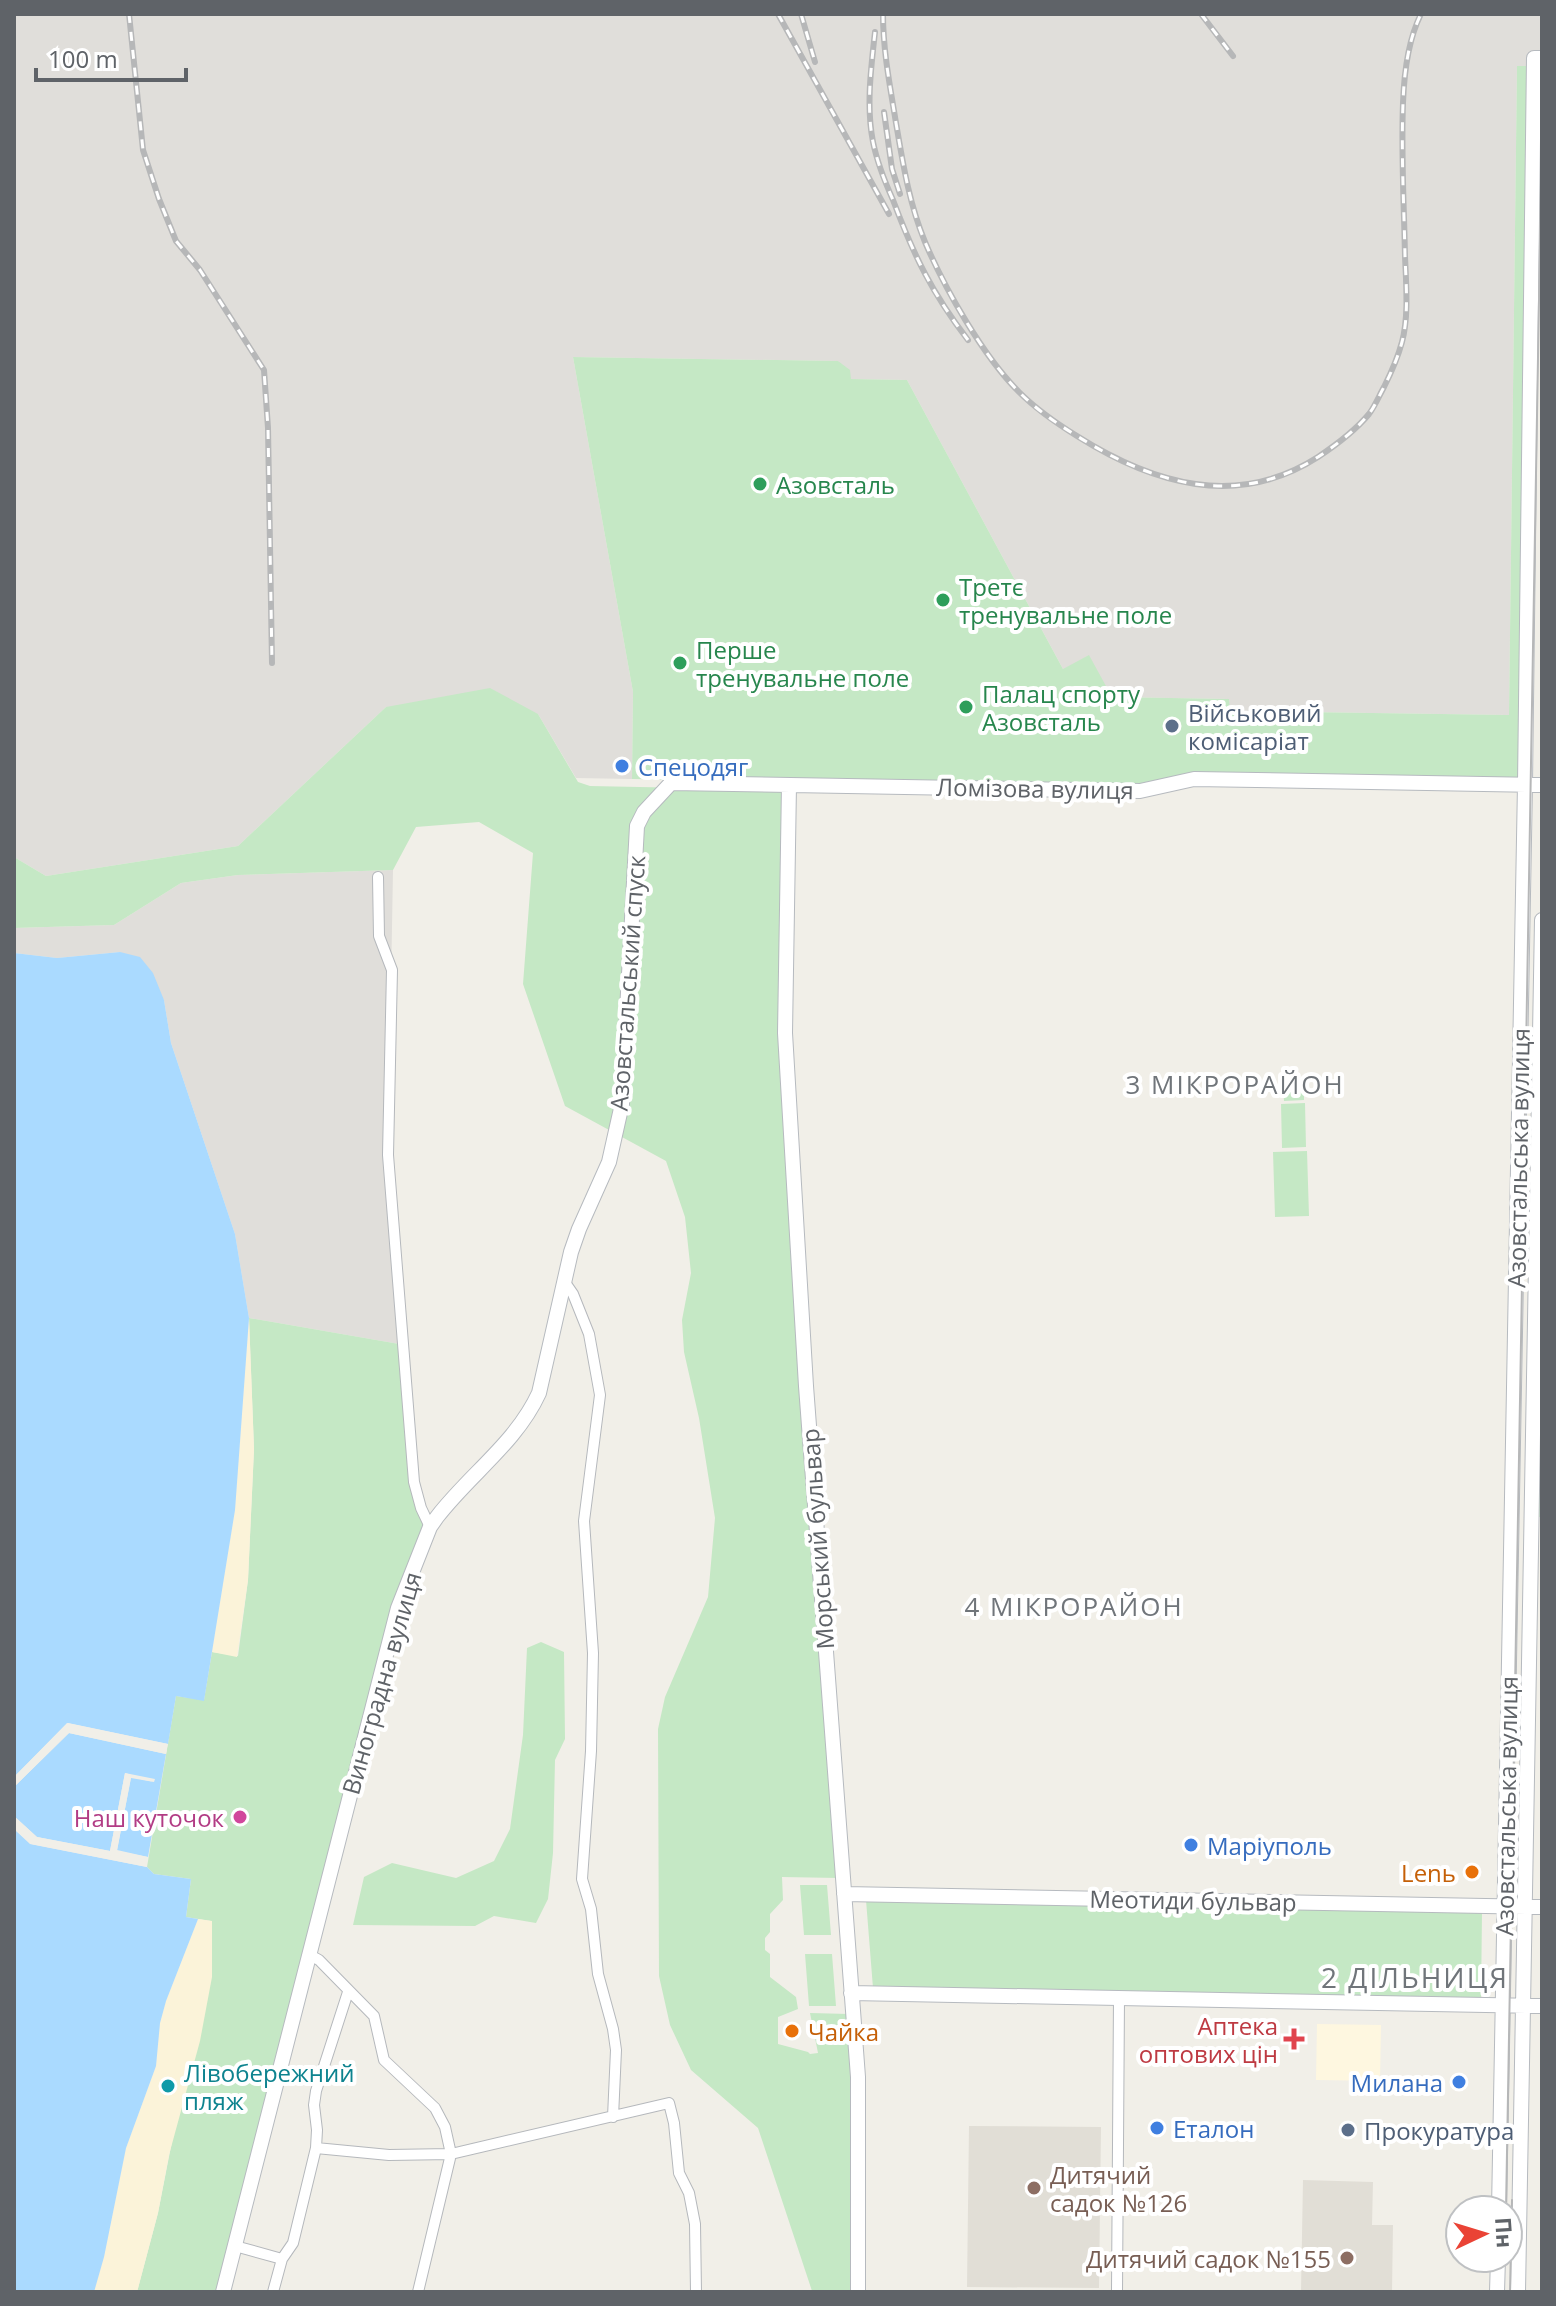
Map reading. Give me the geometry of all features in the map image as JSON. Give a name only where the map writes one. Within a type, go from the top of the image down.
[{"type":"street","name":"Азовстальська вулиця","points":[[1499,2194],[1538,58]]},
{"type":"street","name":"Ломізова вулиця","points":[[671,783],[1140,791],[1194,779],[1542,785]]},
{"type":"street","name":"Азовстальський спуск","points":[[430,1527],[448,1502],[506,1443],[530,1412],[539,1393],[564,1281],[579,1229],[609,1162],[622,1104],[637,826],[644,812],[671,783]]},
{"type":"street","name":"Морський бульвар","points":[[789,785],[785,1033],[806,1386],[858,2077],[858,2292]]},
{"type":"street","points":[[378,877],[379,936],[392,970],[388,1155],[414,1482],[430,1527]]},
{"type":"street","name":"Азовстальська вулиця","points":[[1518,2292],[1525,1906],[1537,1523],[1542,920]]},
{"type":"street","points":[[564,1281],[573,1294],[589,1334],[600,1395],[584,1521],[593,1653],[591,1751],[582,1870],[584,1890],[591,1909],[598,1974],[615,2039],[613,2117]]},
{"type":"street","points":[[1512,1523],[1537,1523]]},
{"type":"street","name":"Виноградна вулиця","points":[[223,2292],[396,1614],[430,1527]]},
{"type":"street","name":"Меотиди бульвар","points":[[844,1894],[1542,1907]]},
{"type":"street","points":[[308,1954],[319,1960],[374,2016],[384,2060],[435,2108],[445,2127],[451,2154],[418,2292]]},
{"type":"street","points":[[273,2292],[282,2259],[293,2243],[316,2148],[316,2091],[348,1992]]},
{"type":"street","points":[[851,1993],[1542,2006]]},
{"type":"street","points":[[1117,2292],[1119,1998]]},
{"type":"street","points":[[316,2148],[389,2155],[451,2154],[669,2103],[679,2173],[689,2193],[695,2224],[696,2292]]},
{"type":"street","points":[[235,2246],[282,2259]]},
{"type":"shaded area","points":[[14,14],[1542,14],[1542,54],[1528,53],[1528,66],[1517,66],[1509,715],[1229,711],[1229,699],[1112,697],[1063,669],[907,380],[850,379],[838,361],[573,357],[633,692],[632,779],[576,778],[538,714],[386,707],[238,846],[46,876],[14,857]]},
{"type":"shaded area","points":[[393,870],[388,1155],[405,1345],[249,1318],[235,1234],[171,1043],[164,1000],[120,952],[57,958],[14,953],[14,928],[114,925],[181,883],[238,875]]},
{"type":"shaded area","points":[[1317,2024],[1381,2025],[1380,2081],[1316,2080]]},
{"type":"shaded area","name":"Дитячий садок №126","points":[[969,2126],[1101,2127],[1099,2288],[967,2287]]},
{"type":"shaded area","name":"Дитячий садок №155","points":[[1303,2180],[1373,2182],[1372,2225],[1393,2225],[1392,2292],[1301,2292]]},
{"type":"green space","points":[[1517,66],[1528,66],[1520,780],[1136,786],[632,779],[633,692],[573,357],[838,361],[850,370],[851,379],[907,380],[1063,669],[1089,655],[1112,697],[1229,699],[1230,711],[1509,715]]},
{"type":"green space","points":[[490,688],[538,714],[578,782],[590,786],[784,790],[779,1035],[839,1878],[782,1877],[783,1900],[770,1914],[770,1932],[765,1938],[765,1950],[770,1954],[770,1977],[796,1997],[798,2009],[778,2017],[778,2044],[810,2054],[818,2053],[810,2013],[849,2014],[854,2077],[854,2292],[812,2291],[758,2128],[691,2070],[670,2025],[659,1976],[658,1729],[665,1697],[708,1597],[715,1518],[699,1418],[684,1352],[682,1320],[691,1273],[685,1217],[666,1161],[565,1106],[523,984],[533,853],[479,822],[416,827],[393,870],[238,875],[181,883],[114,925],[14,928],[14,857],[46,876],[238,846],[386,707]]},
{"type":"green space","points":[[1304,1085],[1304,1100],[1284,1101],[1283,1086]]},
{"type":"green space","points":[[1305,1103],[1306,1147],[1282,1148],[1281,1104]]},
{"type":"green space","points":[[1307,1151],[1309,1216],[1275,1217],[1273,1152]]},
{"type":"green space","points":[[249,1318],[405,1345],[414,1482],[430,1527],[405,1589],[223,2292],[137,2292],[158,2213],[212,1937],[211,1921],[186,1917],[191,1879],[154,1874],[147,1867],[176,1696],[204,1700],[212,1652],[238,1656],[248,1580],[254,1449]]},
{"type":"green space","points":[[1540,1368],[1542,1517],[1538,1517]]},
{"type":"green space","points":[[541,1642],[564,1652],[565,1739],[555,1760],[553,1853],[548,1899],[536,1923],[494,1916],[475,1926],[353,1925],[364,1877],[392,1863],[456,1878],[494,1861],[510,1829],[523,1735],[527,1648]]},
{"type":"green space","points":[[800,1885],[827,1885],[831,1935],[804,1935]]},
{"type":"green space","points":[[866,1900],[1482,1912],[1481,1999],[873,1988]]},
{"type":"green space","points":[[805,1954],[832,1954],[836,2006],[809,2006]]},
{"type":"sand","points":[[249,1318],[254,1449],[248,1580],[237,1657],[212,1652],[235,1510]]},
{"type":"sand","name":"Лівобережний пляж","points":[[198,1919],[212,1921],[212,1977],[200,2041],[137,2292],[94,2292],[126,2148],[156,2066],[160,2023],[166,2001]]},
{"type":"water","points":[[120,952],[140,957],[153,973],[164,1000],[171,1043],[235,1234],[249,1318],[235,1510],[204,1701],[176,1696],[168,1744],[67,1723],[14,1777],[14,953],[57,958]]},
{"type":"water","points":[[69,1733],[166,1754],[148,1857],[117,1851],[131,1777],[154,1782],[125,1773],[110,1851],[37,1837],[14,1816],[14,1787]]},
{"type":"water","points":[[14,1829],[31,1844],[147,1867],[154,1874],[191,1879],[186,1917],[198,1919],[166,2001],[160,2023],[156,2066],[126,2148],[94,2292],[14,2292]]},
{"type":"pier","points":[[68,1723],[168,1744],[167,1748],[69,1727],[67,1730],[167,1750],[166,1754],[69,1733],[14,1787],[14,1777]]},
{"type":"pier","points":[[125,1773],[155,1779],[154,1782],[131,1778],[117,1850],[148,1857],[148,1861],[44,1843],[147,1863],[147,1867],[30,1844],[14,1829],[14,1825],[36,1841],[14,1822],[14,1816],[37,1837],[110,1851]]},
{"type":"tram line","points":[[1506,2194],[1542,126]]},
{"type":"tram line","points":[[1510,2274],[1510,2292]]},
{"type":"railway","points":[[129,14],[143,150],[159,199],[176,241],[200,270],[264,370],[268,428],[272,663]]},
{"type":"railway","points":[[778,14],[889,214]]},
{"type":"railway","points":[[801,14],[815,62]]},
{"type":"railway","points":[[883,14],[889,82],[915,213],[943,280],[992,360],[1019,392],[1040,410],[1106,453],[1165,477],[1196,484],[1226,486],[1257,482],[1288,473],[1332,448],[1369,414],[1394,365],[1402,342],[1406,310],[1402,160],[1404,92],[1410,46],[1421,14]]},
{"type":"railway","points":[[1201,14],[1233,56]]},
{"type":"railway","points":[[875,32],[870,101],[871,129],[877,157],[925,273],[968,340]]},
{"type":"railway","points":[[884,112],[892,169],[900,194]]},
{"type":"place","name":"Азовсталь","points":[[760,484]]},
{"type":"place","name":"Третє тренувальне поле","points":[[943,600]]},
{"type":"place","name":"Перше тренувальне поле","points":[[680,663]]},
{"type":"place","name":"Палац спорту Азовсталь","points":[[966,707]]},
{"type":"place","name":"Військовий комісаріат","points":[[1172,726]]},
{"type":"place","name":"Спецодяг","points":[[622,766]]},
{"type":"place","name":"Наш куточок","points":[[240,1817]]},
{"type":"place","name":"Маріуполь","points":[[1191,1845]]},
{"type":"place","name":"Lenь","points":[[1472,1872]]},
{"type":"place","name":"Чайка","points":[[792,2031]]},
{"type":"place","name":"Аптека оптових цін","points":[[1294,2039]]},
{"type":"place","name":"Милана","points":[[1459,2082]]},
{"type":"place","name":"Лівобережний пляж","points":[[168,2086]]},
{"type":"place","name":"Еталон","points":[[1157,2128]]},
{"type":"place","name":"Прокуратура","points":[[1348,2130]]},
{"type":"place","name":"Дитячий садок №126","points":[[1034,2188]]},
{"type":"place","name":"Дитячий садок №155","points":[[1347,2258]]},
{"type":"district","name":"3 МІКРОРАЙОН","points":[[1235,1084]]},
{"type":"district","name":"4 МІКРОРАЙОН","points":[[1074,1606]]},
{"type":"district","name":"2 ДІЛЬНИЦЯ","points":[[1415,1977]]}]
